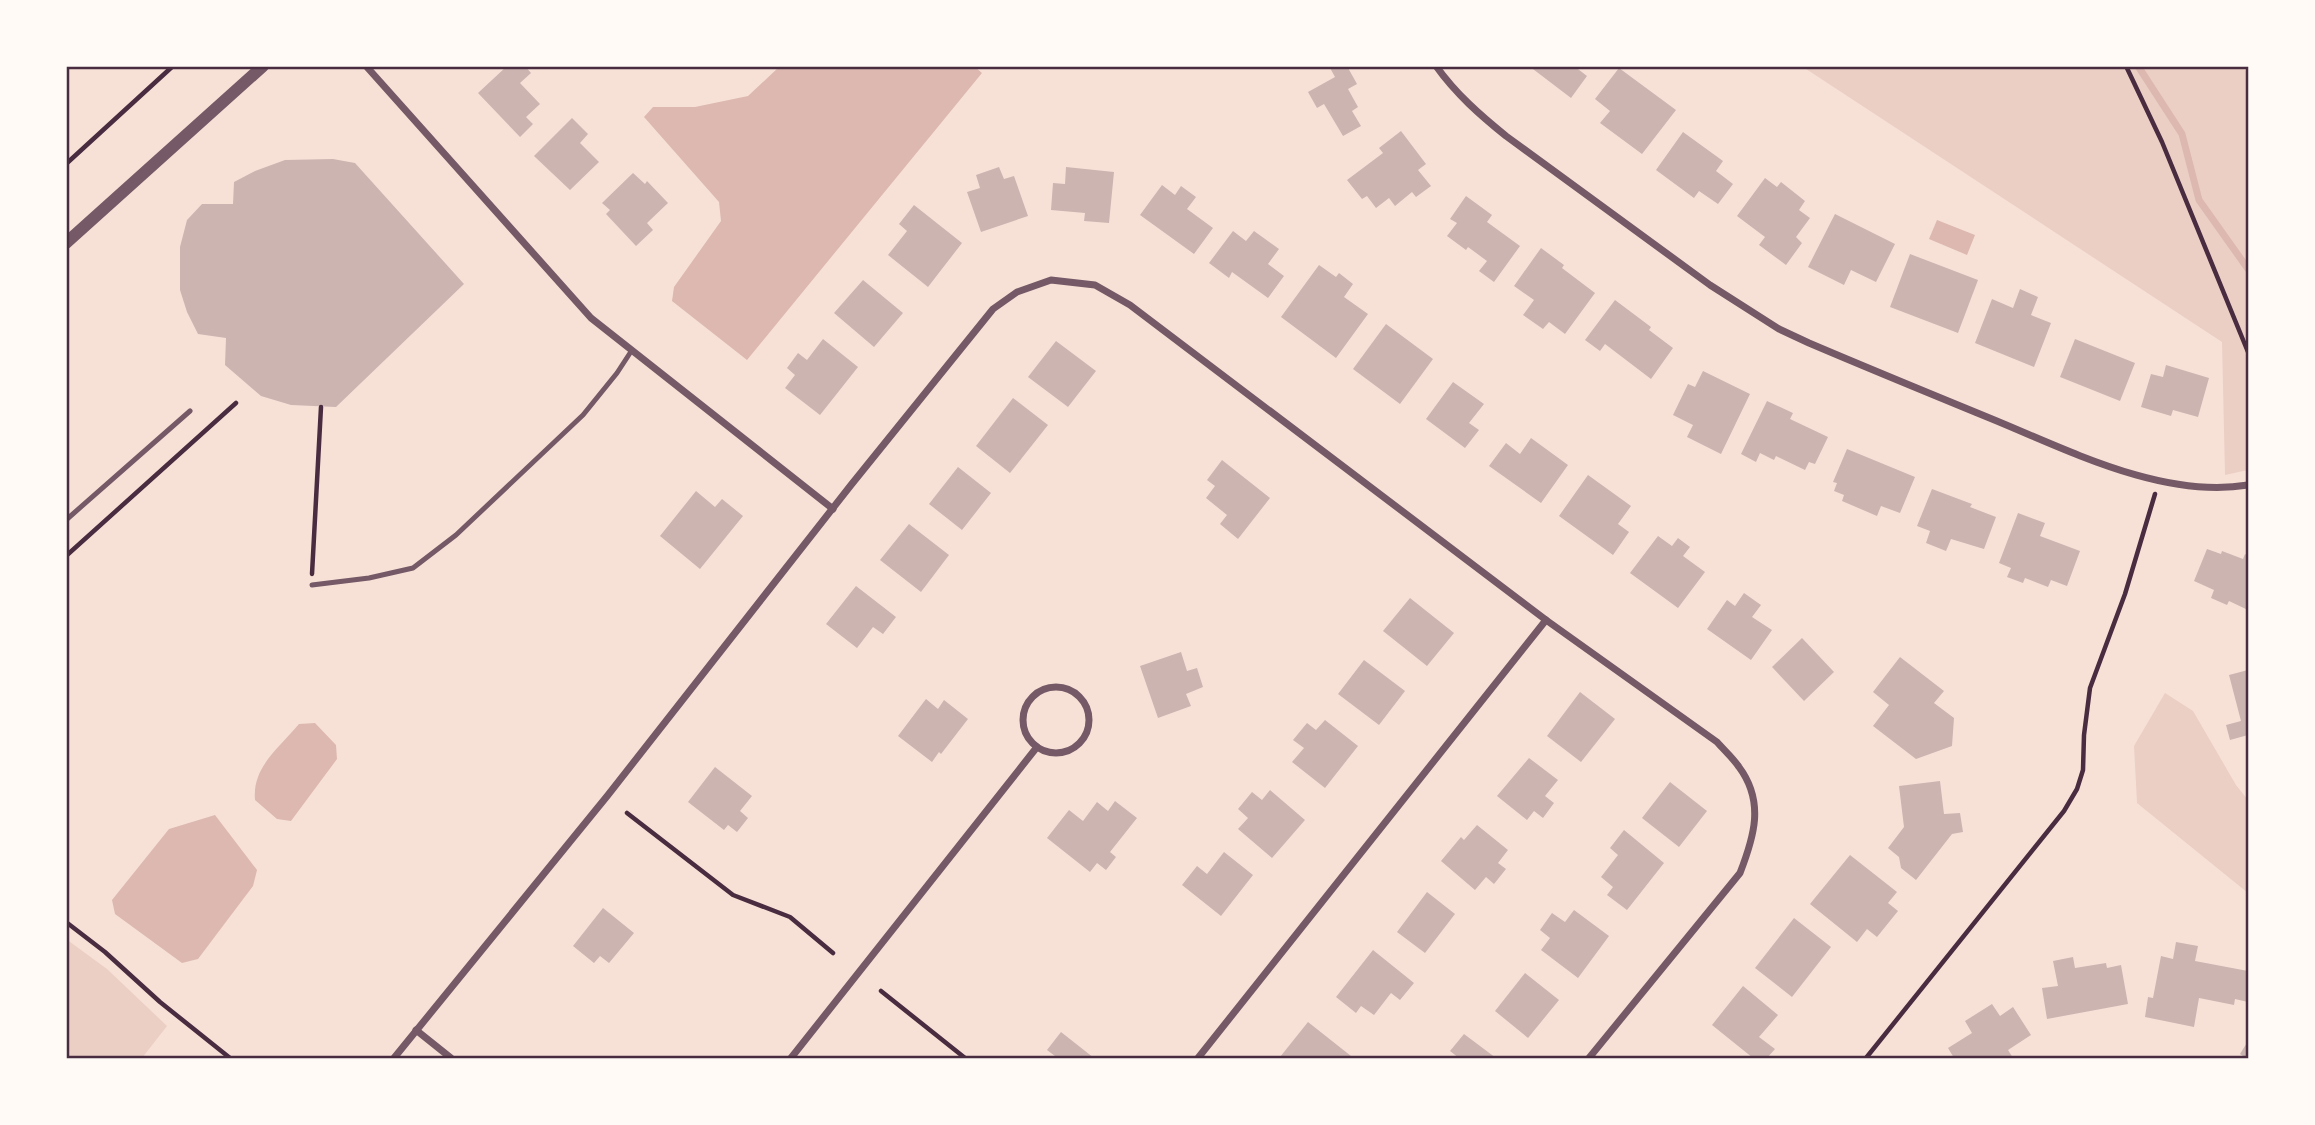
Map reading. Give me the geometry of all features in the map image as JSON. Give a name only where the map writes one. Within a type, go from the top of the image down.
[{"type":"street","points":[[66,243],[263,66]]},
{"type":"street","points":[[366,66],[591,318],[833,509]]},
{"type":"street","points":[[1436,66],[1476,112],[1506,136],[1710,285],[1779,329],[2088,459],[2159,480],[2191,486],[2231,488],[2249,485]]},
{"type":"street","points":[[394,1059],[608,795],[993,309],[1017,292],[1051,280],[1095,285],[1130,305],[1546,620],[1717,742],[1740,768],[1751,787],[1755,811],[1753,842],[1740,873],[1589,1059]]},
{"type":"street","points":[[1198,1059],[1546,620]]},
{"type":"street","points":[[1052,687],[1073,691],[1087,706],[1090,717],[1085,737],[1078,746],[1069,751],[1047,752],[1037,747],[1030,741],[1023,722],[1028,703],[1042,690],[1052,687]]},
{"type":"street","points":[[791,1059],[1037,747]]},
{"type":"street","points":[[416,1030],[450,1059]]},
{"type":"lane","points":[[312,585],[369,578],[412,568],[456,535],[583,415],[632,350]]},
{"type":"lane","points":[[66,520],[190,411]]},
{"type":"path","points":[[66,164],[173,66]]},
{"type":"path","points":[[2126,66],[2162,142],[2249,352]]},
{"type":"path","points":[[66,556],[236,403]]},
{"type":"path","points":[[312,585],[321,407]]},
{"type":"path","points":[[1866,1059],[2064,811],[2077,789],[2083,770],[2090,688],[2125,594],[2159,480]]},
{"type":"path","points":[[627,813],[733,895],[790,917],[833,953]]},
{"type":"path","points":[[66,922],[105,951],[160,1002],[230,1059]]},
{"type":"path","points":[[881,991],[965,1059]]},
{"type":"shaded area","points":[[2241,66],[2248,73],[2248,470],[2225,475],[2222,342],[1803,67]]},
{"type":"shaded area","points":[[779,67],[975,67],[982,73],[747,360],[672,301],[674,287],[721,221],[719,202],[644,117],[653,107],[695,107],[748,96]]},
{"type":"shaded area","points":[[1937,220],[1975,235],[1967,255],[1929,239]]},
{"type":"shaded area","points":[[2165,693],[2193,711],[2236,785],[2248,800],[2248,893],[2137,803],[2134,746]]},
{"type":"shaded area","points":[[315,723],[336,745],[337,759],[291,821],[277,819],[255,800],[258,778],[268,759],[299,724]]},
{"type":"shaded area","points":[[215,815],[257,870],[253,886],[198,959],[182,963],[115,914],[112,900],[169,829]]},
{"type":"shaded area","points":[[66,939],[107,969],[167,1026],[142,1058],[67,1058]]},
{"type":"building","points":[[507,66],[525,66],[531,73],[520,83],[540,104],[526,117],[533,124],[520,137],[478,93]]},
{"type":"building","points":[[1329,66],[1347,66],[1357,84],[1348,89],[1358,107],[1352,111],[1361,126],[1343,136],[1324,104],[1317,108],[1308,92],[1335,77]]},
{"type":"building","points":[[1529,66],[1574,66],[1587,76],[1571,98]]},
{"type":"building","points":[[1619,68],[1676,110],[1642,154],[1600,123],[1610,111],[1595,99]]},
{"type":"building","points":[[572,118],[588,134],[580,143],[599,162],[570,190],[534,156]]},
{"type":"building","points":[[1401,131],[1426,164],[1418,170],[1431,186],[1416,197],[1412,192],[1395,206],[1389,198],[1376,208],[1367,196],[1362,199],[1347,180],[1383,153],[1379,148]]},
{"type":"building","points":[[1683,132],[1723,161],[1716,171],[1733,184],[1718,204],[1699,191],[1694,198],[1656,170]]},
{"type":"building","points":[[333,159],[355,163],[464,284],[336,407],[291,405],[261,396],[225,365],[226,338],[198,334],[180,290],[180,247],[187,220],[202,204],[233,204],[234,182],[285,160]]},
{"type":"building","points":[[999,167],[1004,179],[1014,176],[1028,216],[981,232],[967,192],[980,188],[976,175]]},
{"type":"building","points":[[1066,167],[1114,172],[1109,223],[1084,221],[1085,213],[1051,210],[1053,183],[1065,184]]},
{"type":"building","points":[[633,173],[645,184],[647,181],[668,203],[647,223],[653,230],[636,246],[606,214],[610,210],[602,203]]},
{"type":"building","points":[[1765,178],[1777,187],[1781,182],[1805,201],[1799,210],[1810,218],[1796,237],[1802,243],[1786,265],[1759,245],[1765,237],[1737,216]]},
{"type":"building","points":[[1162,185],[1175,195],[1181,186],[1196,197],[1187,209],[1213,228],[1194,254],[1140,215]]},
{"type":"building","points":[[1466,196],[1492,215],[1487,222],[1520,246],[1494,282],[1479,271],[1487,261],[1447,236],[1457,223],[1450,219]]},
{"type":"building","points":[[914,205],[962,243],[928,287],[888,255],[907,231],[899,224]]},
{"type":"building","points":[[1835,214],[1895,244],[1876,282],[1851,270],[1844,285],[1808,267]]},
{"type":"building","points":[[1233,231],[1246,241],[1254,231],[1279,249],[1268,264],[1284,276],[1268,298],[1232,272],[1229,278],[1209,263]]},
{"type":"building","points":[[1541,248],[1595,293],[1565,334],[1549,322],[1543,329],[1523,315],[1534,300],[1514,286]]},
{"type":"building","points":[[1910,254],[1978,280],[1958,333],[1890,307]]},
{"type":"building","points":[[1319,265],[1336,277],[1339,273],[1353,284],[1344,297],[1368,314],[1336,358],[1281,317]]},
{"type":"building","points":[[863,280],[903,313],[874,347],[834,313]]},
{"type":"building","points":[[2020,289],[2038,297],[2031,315],[2051,323],[2034,367],[1975,343],[1992,299],[2013,308]]},
{"type":"building","points":[[1615,300],[1651,327],[1649,330],[1673,348],[1651,379],[1605,344],[1600,351],[1585,340]]},
{"type":"building","points":[[1386,324],[1433,359],[1400,404],[1353,369]]},
{"type":"building","points":[[823,339],[858,367],[820,415],[785,388],[795,375],[787,368],[798,353],[807,360]]},
{"type":"building","points":[[2075,339],[2135,363],[2120,401],[2060,377]]},
{"type":"building","points":[[1056,341],[1096,371],[1068,407],[1028,377]]},
{"type":"building","points":[[2166,365],[2209,378],[2198,417],[2173,410],[2171,416],[2141,407],[2151,374],[2163,377]]},
{"type":"building","points":[[1703,371],[1750,394],[1721,454],[1687,437],[1693,425],[1673,415],[1688,384],[1695,387]]},
{"type":"building","points":[[1453,382],[1484,404],[1469,423],[1479,430],[1465,448],[1426,419]]},
{"type":"building","points":[[1013,398],[1048,425],[1010,473],[976,446]]},
{"type":"building","points":[[1767,401],[1793,413],[1790,419],[1828,437],[1815,464],[1809,462],[1805,470],[1776,456],[1774,460],[1760,453],[1756,462],[1741,454]]},
{"type":"building","points":[[1531,438],[1568,465],[1541,503],[1489,466],[1506,443],[1520,454]]},
{"type":"building","points":[[1847,449],[1915,477],[1900,513],[1881,506],[1877,516],[1842,501],[1844,495],[1834,491],[1837,483],[1833,482]]},
{"type":"building","points":[[1222,460],[1270,498],[1238,539],[1220,524],[1227,515],[1206,498],[1215,486],[1207,480]]},
{"type":"building","points":[[958,467],[991,493],[962,530],[929,504]]},
{"type":"building","points":[[1588,475],[1631,506],[1618,524],[1629,532],[1613,555],[1559,516]]},
{"type":"building","points":[[1932,489],[1972,504],[1970,507],[1996,517],[1984,549],[1951,539],[1946,551],[1926,543],[1930,531],[1917,526]]},
{"type":"building","points":[[696,491],[715,507],[722,499],[743,516],[700,569],[660,536]]},
{"type":"building","points":[[2018,513],[2045,523],[2040,536],[2080,551],[2067,586],[2051,580],[2048,587],[2025,578],[2023,583],[2007,577],[2011,568],[1999,563]]},
{"type":"building","points":[[909,524],[949,555],[921,592],[880,560]]},
{"type":"building","points":[[1658,536],[1672,546],[1678,538],[1690,547],[1683,556],[1705,572],[1678,608],[1630,573]]},
{"type":"building","points":[[2207,549],[2243,559],[2245,554],[2248,556],[2248,610],[2229,601],[2227,605],[2211,598],[2214,590],[2194,581]]},
{"type":"building","points":[[856,586],[896,617],[883,634],[873,627],[857,648],[826,624]]},
{"type":"building","points":[[1744,593],[1761,605],[1752,617],[1772,630],[1751,660],[1707,629],[1727,600],[1735,606]]},
{"type":"building","points":[[1410,598],[1454,633],[1427,666],[1383,631]]},
{"type":"building","points":[[1802,638],[1834,672],[1804,701],[1772,667]]},
{"type":"building","points":[[1181,652],[1187,671],[1197,668],[1203,687],[1186,694],[1191,706],[1158,718],[1140,666]]},
{"type":"building","points":[[1900,657],[1944,691],[1934,703],[1954,718],[1952,746],[1916,759],[1873,726],[1889,705],[1873,692]]},
{"type":"building","points":[[1364,660],[1405,691],[1379,725],[1338,694]]},
{"type":"building","points":[[2248,670],[2248,735],[2230,740],[2226,725],[2241,721],[2229,675]]},
{"type":"building","points":[[1580,692],[1615,719],[1581,762],[1547,736]]},
{"type":"building","points":[[926,699],[938,709],[944,700],[968,719],[932,762],[898,736]]},
{"type":"building","points":[[1325,720],[1358,746],[1325,788],[1292,762],[1304,748],[1293,740],[1307,723],[1316,730]]},
{"type":"building","points":[[1529,758],[1558,780],[1545,796],[1554,803],[1543,818],[1534,811],[1527,820],[1497,796]]},
{"type":"building","points":[[715,767],[752,796],[740,811],[748,818],[737,832],[728,825],[724,830],[688,802]]},
{"type":"building","points":[[1940,781],[1944,814],[1960,813],[1963,832],[1952,834],[1916,880],[1901,868],[1899,857],[1888,848],[1904,827],[1899,786]]},
{"type":"building","points":[[1670,782],[1707,811],[1679,847],[1642,818]]},
{"type":"building","points":[[1270,790],[1305,820],[1272,858],[1238,829],[1248,818],[1238,809],[1252,792],[1262,800]]},
{"type":"building","points":[[1115,801],[1137,818],[1110,852],[1116,857],[1106,870],[1097,863],[1090,872],[1047,838],[1069,810],[1083,821],[1097,802],[1108,811]]},
{"type":"building","points":[[1477,825],[1508,850],[1498,863],[1506,869],[1494,884],[1486,877],[1475,890],[1441,861],[1461,837],[1464,840]]},
{"type":"building","points":[[1624,830],[1664,863],[1627,910],[1607,895],[1613,887],[1601,877],[1618,855],[1610,848]]},
{"type":"building","points":[[1224,852],[1253,875],[1221,916],[1182,885],[1197,866],[1207,874]]},
{"type":"building","points":[[1850,855],[1897,892],[1888,903],[1898,911],[1877,937],[1867,929],[1857,942],[1810,904]]},
{"type":"building","points":[[1427,892],[1455,914],[1425,953],[1397,932]]},
{"type":"building","points":[[603,908],[634,933],[609,963],[600,956],[594,963],[573,946]]},
{"type":"building","points":[[1574,910],[1609,936],[1578,978],[1541,950],[1550,938],[1540,930],[1552,913],[1565,922]]},
{"type":"building","points":[[1794,918],[1831,947],[1792,997],[1755,968]]},
{"type":"building","points":[[2176,942],[2198,946],[2195,961],[2248,971],[2248,1002],[2235,999],[2234,1005],[2199,998],[2194,1027],[2145,1017],[2148,997],[2153,998],[2161,956],[2173,959]]},
{"type":"building","points":[[1373,950],[1414,983],[1400,1000],[1391,993],[1374,1015],[1361,1006],[1356,1013],[1336,997]]},
{"type":"building","points":[[2073,957],[2075,968],[2106,963],[2107,968],[2121,965],[2128,1004],[2047,1019],[2042,988],[2058,986],[2053,961]]},
{"type":"building","points":[[1525,973],[1559,1000],[1528,1038],[1495,1011]]},
{"type":"building","points":[[1743,986],[1778,1015],[1759,1037],[1775,1049],[1767,1058],[1753,1058],[1712,1025]]},
{"type":"building","points":[[1992,1004],[2000,1016],[2013,1007],[2031,1035],[2008,1050],[2013,1058],[1954,1058],[1948,1048],[1972,1033],[1965,1021]]},
{"type":"building","points":[[1308,1022],[1351,1056],[1280,1057]]},
{"type":"building","points":[[1061,1032],[1094,1058],[1054,1058],[1047,1050]]},
{"type":"building","points":[[1464,1034],[1496,1058],[1459,1058],[1450,1051]]},
{"type":"building","points":[[2248,1041],[2248,1058],[2246,1058],[2240,1054]]},
{"type":"waterway","points":[[2138,66],[2182,134],[2199,200],[2248,269]]}]
